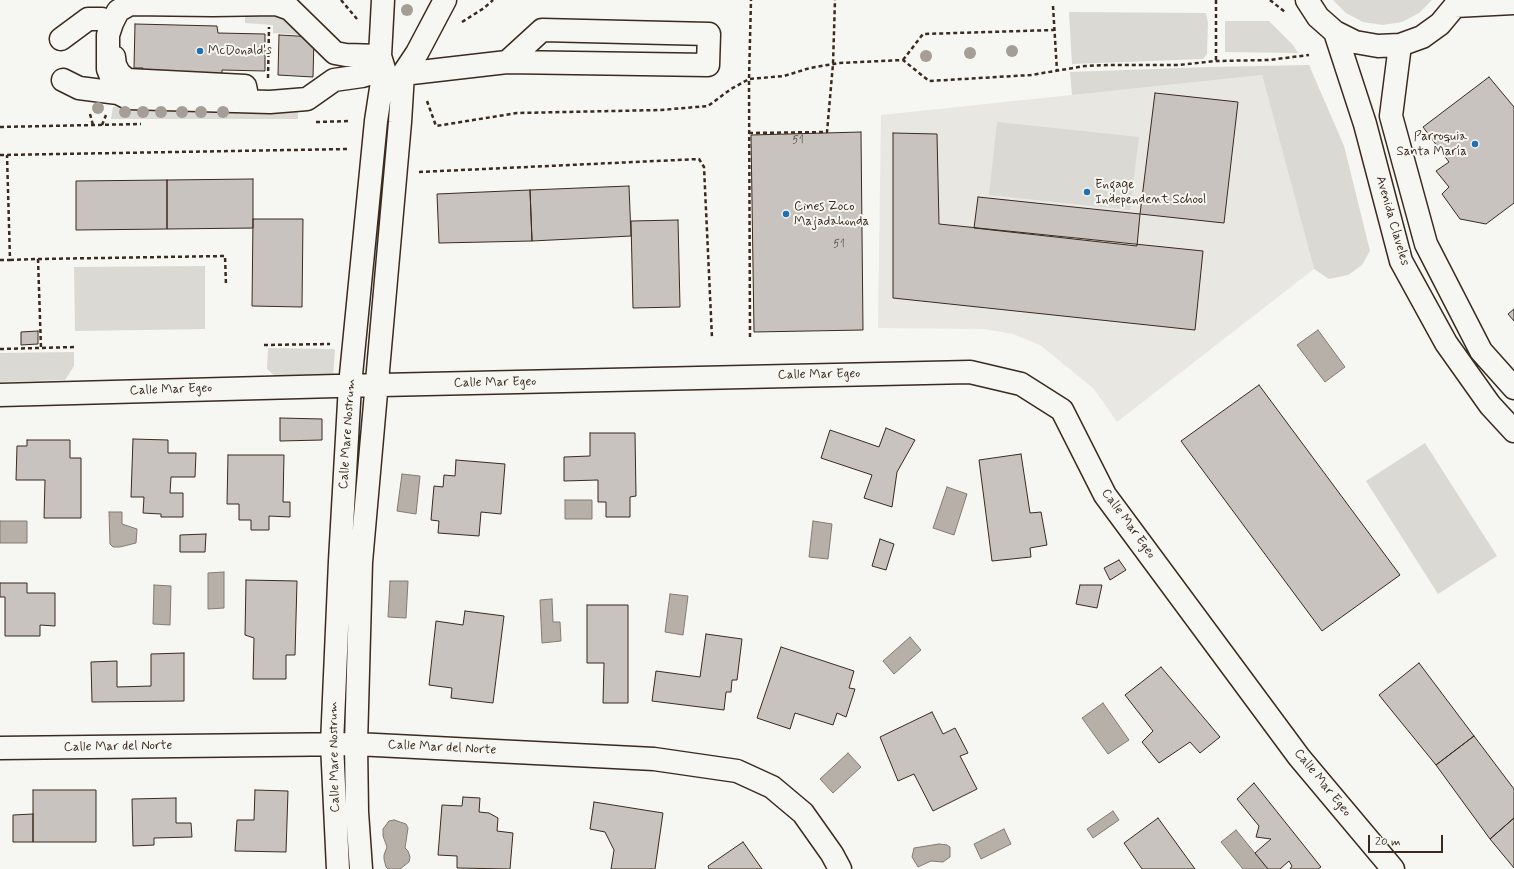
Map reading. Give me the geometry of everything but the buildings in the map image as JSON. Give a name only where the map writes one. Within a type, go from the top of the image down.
[{"type":"street","name":"Calle Mare Nostrum","points":[[361,869],[357,812],[356,744],[361,562],[400,122],[389,66],[383,0]]},
{"type":"street","points":[[63,80],[79,88],[123,96],[270,102],[307,99],[334,80],[362,76],[418,53],[444,0]]},
{"type":"street","points":[[1308,0],[1318,17],[1335,32],[1355,42],[1378,46],[1400,45],[1422,37],[1440,24],[1456,3],[1514,2]]},
{"type":"street","points":[[123,96],[112,81],[108,69],[108,35],[118,11],[130,4],[276,4],[290,9],[335,53],[389,66],[507,62],[708,65],[709,34],[542,30],[507,62]]},
{"type":"street","points":[[213,5],[195,16],[131,16],[124,20],[120,24],[116,33],[114,43],[114,65],[119,73],[127,80],[245,86],[248,101]]},
{"type":"street","points":[[61,39],[88,19],[102,19],[112,23]]},
{"type":"street","name":"Avenida Claveles","points":[[1335,32],[1366,124],[1401,260],[1446,344],[1490,405],[1514,431]]},
{"type":"street","points":[[1400,45],[1391,116],[1426,244],[1481,351],[1514,388]]},
{"type":"street","points":[[334,80],[335,53]]},
{"type":"street","name":"Calle Mare Nostrum","points":[[338,869],[332,744],[350,385],[376,121],[389,66]]},
{"type":"street","name":"Calle Mar Egeo","points":[[0,395],[350,385],[970,372],[1021,384],[1062,410],[1105,495],[1299,756],[1393,869]]},
{"type":"street","name":"Calle Mar del Norte","points":[[0,748],[356,744],[654,759],[737,771],[772,787],[803,813],[832,854],[840,869]]},
{"type":"path","points":[[341,0],[358,20]]},
{"type":"path","points":[[456,26],[484,8],[493,0]]},
{"type":"path","points":[[750,337],[749,79],[751,0]]},
{"type":"path","points":[[749,133],[827,132],[833,64],[835,0]]},
{"type":"path","points":[[1216,0],[1216,62]]},
{"type":"path","points":[[1053,6],[1057,71]]},
{"type":"path","points":[[263,26],[269,27],[268,81],[270,102]]},
{"type":"path","points":[[903,60],[923,34],[1054,30]]},
{"type":"path","points":[[426,98],[436,126],[517,113],[661,110],[708,106],[731,88],[749,79],[784,76],[833,64],[903,60],[928,81],[1031,75],[1085,66],[1179,65],[1269,60],[1309,56]]},
{"type":"path","points":[[90,117],[93,125]]},
{"type":"path","points":[[102,125],[105,119]]},
{"type":"path","points":[[0,155],[355,149]]},
{"type":"path","points":[[7,155],[10,260]]},
{"type":"path","points":[[412,172],[699,159],[704,167],[712,338]]},
{"type":"path","points":[[0,260],[225,256],[226,285]]},
{"type":"path","points":[[38,259],[41,348]]},
{"type":"path","points":[[264,345],[337,344]]},
{"type":"path","points":[[0,349],[77,347]]},
{"type":"shaded area","points":[[1333,0],[1432,0],[1419,13],[1402,22],[1383,25],[1363,22],[1346,13]]},
{"type":"shaded area","points":[[1069,12],[1206,13],[1208,23],[1207,54],[1203,59],[1072,64]]},
{"type":"shaded area","points":[[245,16],[286,17],[300,35],[273,33],[273,25],[245,23]]},
{"type":"shaded area","points":[[1225,21],[1269,21],[1293,45],[1298,53],[1225,52]]},
{"type":"shaded area","points":[[1309,65],[1344,146],[1370,251],[1362,265],[1348,275],[1329,279],[1314,269],[1262,75],[1072,95],[1070,72],[1209,67]]},
{"type":"shaded area","name":"Engage Independent School","points":[[1262,75],[1314,269],[1117,422],[1094,389],[1040,345],[1013,334],[984,329],[878,328],[881,115]]},
{"type":"shaded area","points":[[113,107],[298,107],[298,119],[111,119]]},
{"type":"shaded area","points":[[997,122],[1139,137],[1130,210],[989,195]]},
{"type":"shaded area","points":[[205,266],[205,329],[75,331],[74,267]]},
{"type":"shaded area","points":[[1318,330],[1345,367],[1325,382],[1297,345]]},
{"type":"shaded area","points":[[268,348],[335,349],[333,377],[275,376],[267,369]]},
{"type":"shaded area","points":[[74,352],[74,366],[65,380],[0,382],[0,353]]},
{"type":"shaded area","points":[[1425,443],[1497,556],[1438,594],[1366,481]]},
{"type":"shaded area","points":[[402,474],[420,476],[416,514],[397,511]]},
{"type":"shaded area","points":[[947,487],[967,494],[954,535],[933,528]]},
{"type":"shaded area","points":[[565,500],[592,500],[592,519],[565,519]]},
{"type":"shaded area","points":[[109,512],[122,512],[122,524],[137,529],[136,543],[120,547],[113,547],[110,544]]},
{"type":"shaded area","points":[[0,521],[27,521],[27,543],[0,543]]},
{"type":"shaded area","points":[[813,521],[832,524],[828,559],[809,557]]},
{"type":"shaded area","points":[[224,572],[224,608],[208,609],[208,573]]},
{"type":"shaded area","points":[[390,581],[408,581],[406,618],[388,617]]},
{"type":"shaded area","points":[[154,585],[171,586],[170,625],[153,624]]},
{"type":"shaded area","points":[[670,594],[688,596],[683,635],[665,632]]},
{"type":"shaded area","points":[[552,599],[553,622],[560,622],[561,641],[542,643],[540,600]]},
{"type":"shaded area","points":[[910,637],[921,650],[894,674],[883,661]]},
{"type":"shaded area","points":[[1103,703],[1129,740],[1108,754],[1082,718]]},
{"type":"shaded area","points":[[848,753],[861,767],[833,793],[820,779]]},
{"type":"shaded area","points":[[1113,811],[1119,820],[1093,838],[1087,829]]},
{"type":"shaded area","points":[[394,820],[406,824],[408,828],[405,848],[410,857],[409,862],[400,869],[388,869],[384,859],[387,847],[383,836],[383,829],[389,821]]},
{"type":"shaded area","points":[[1004,829],[1011,844],[981,859],[974,844]]},
{"type":"shaded area","points":[[1236,830],[1268,869],[1243,869],[1221,842]]},
{"type":"shaded area","points":[[939,844],[950,847],[950,857],[943,862],[931,861],[918,867],[912,857],[914,848]]},
{"type":"place","name":"McDonald's","points":[[200,51]]},
{"type":"place","name":"Parroquia Santa María","points":[[1475,144]]},
{"type":"place","name":"Engage Independent School","points":[[1087,192]]},
{"type":"place","name":"Cines Zoco Majadahonda","points":[[786,214]]}]
